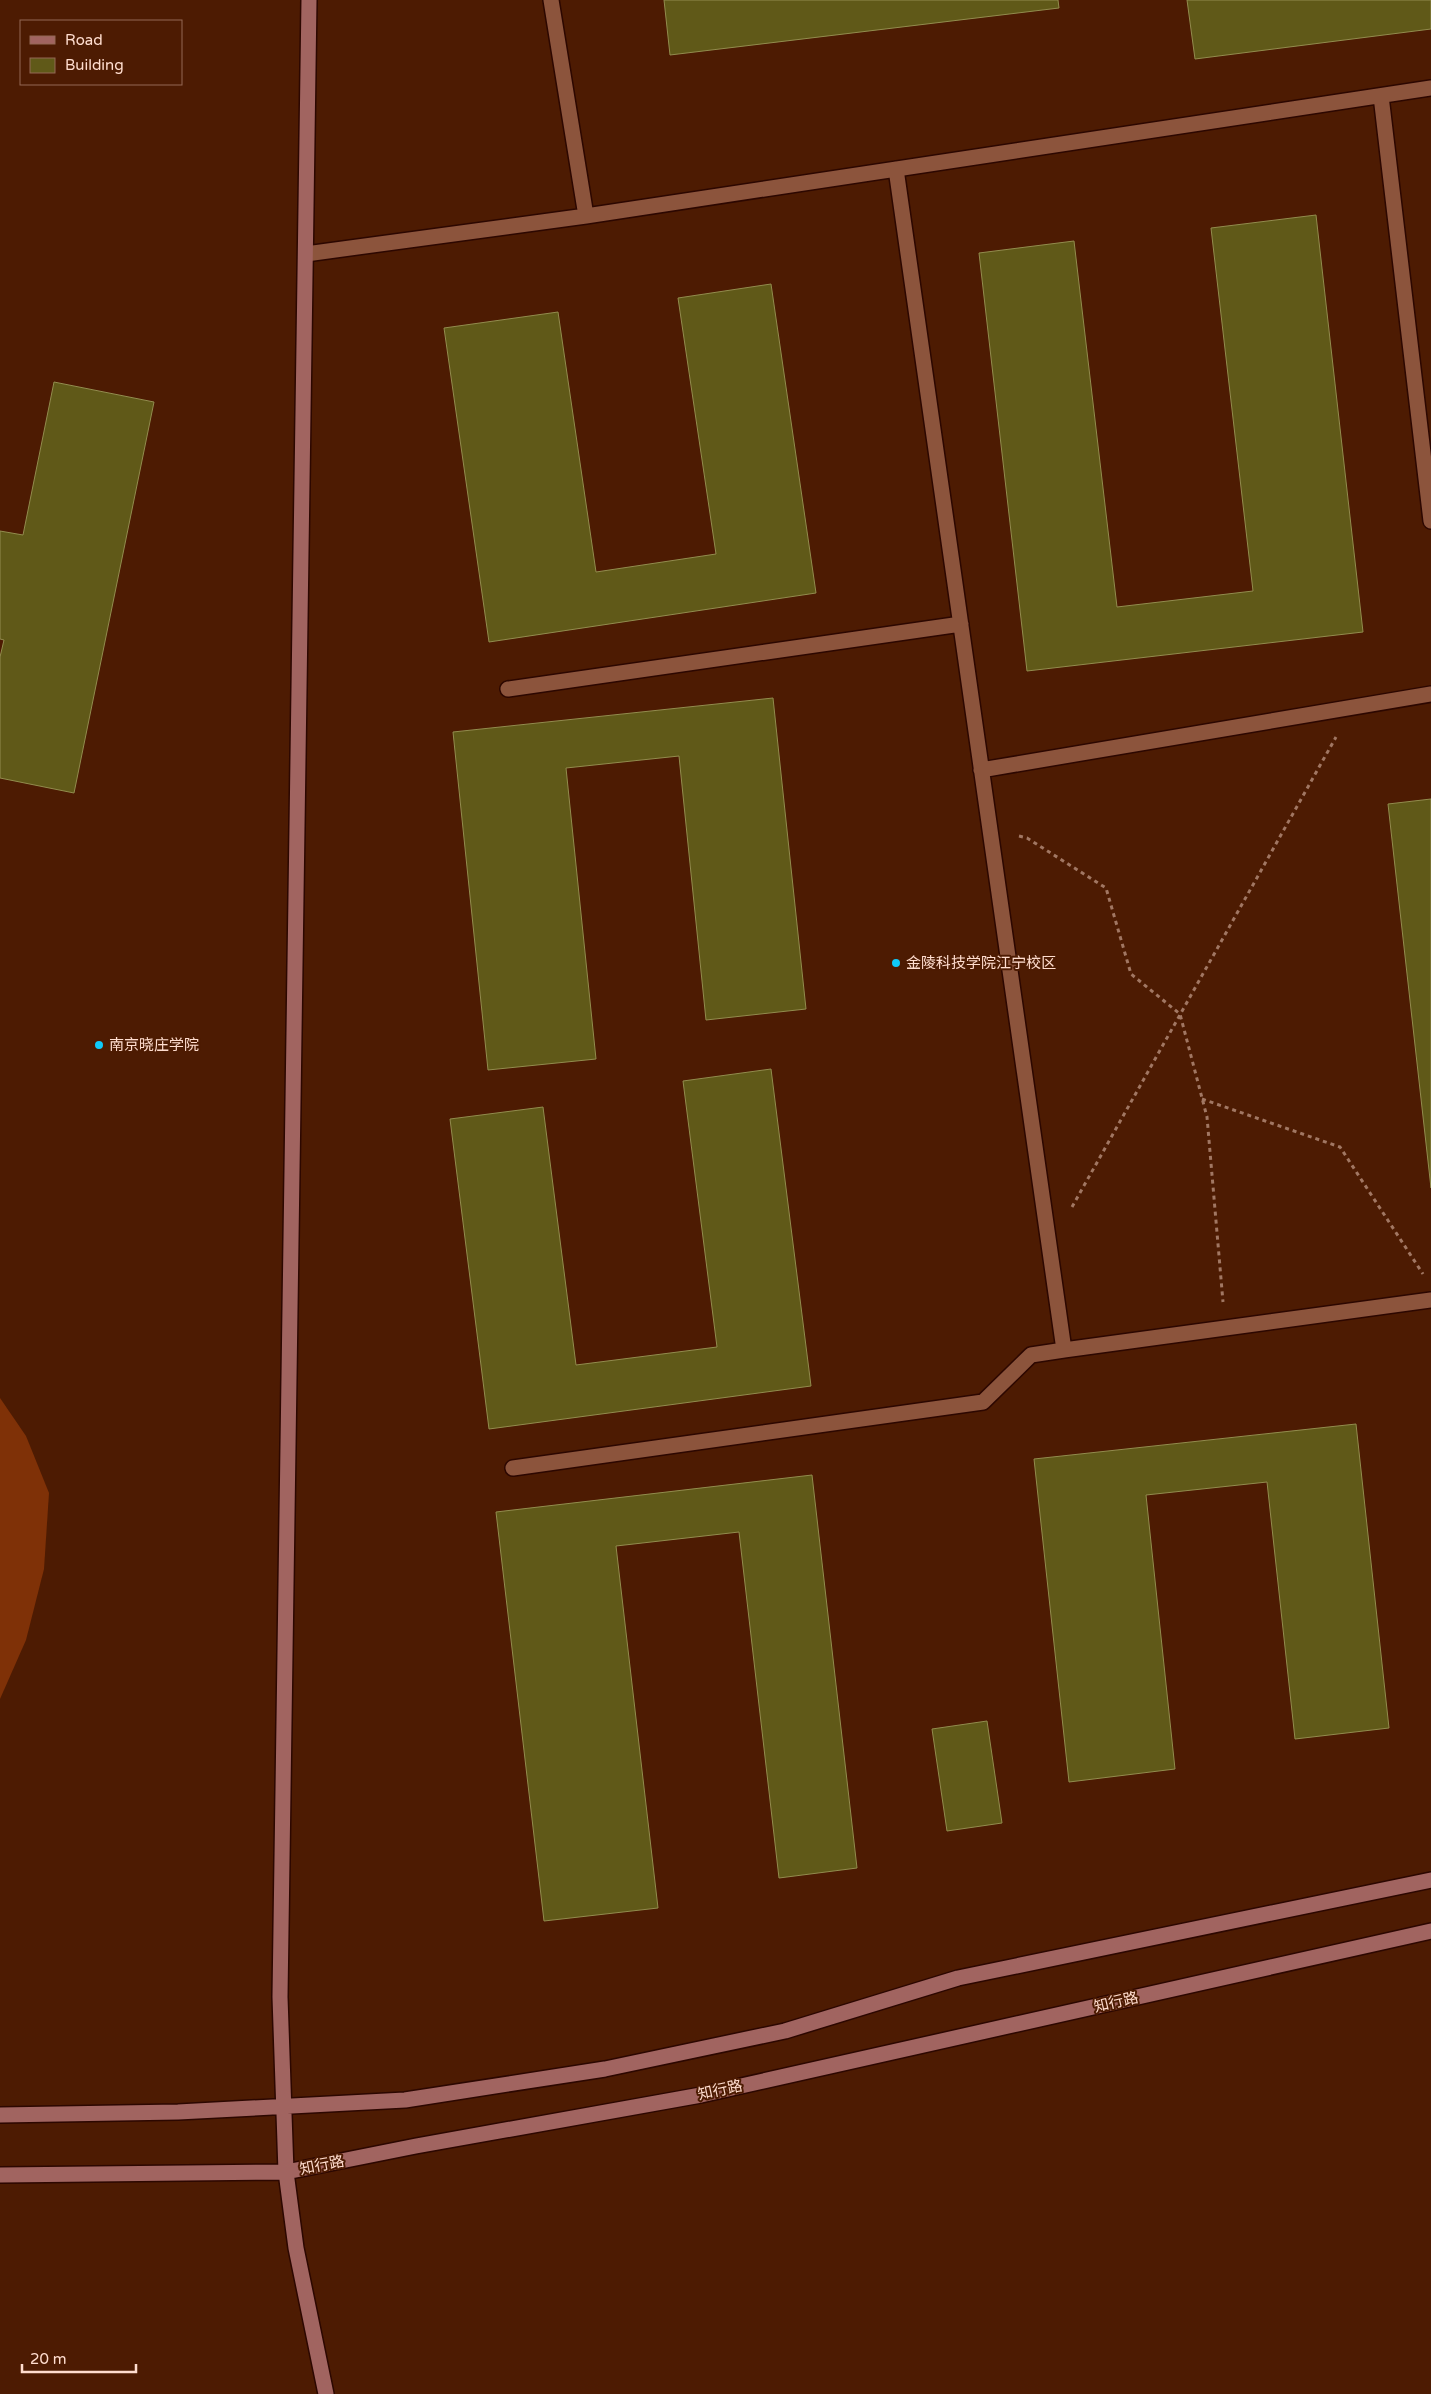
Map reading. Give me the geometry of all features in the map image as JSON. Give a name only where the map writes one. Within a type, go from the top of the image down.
[{"type":"street","points":[[309,0],[280,1997],[286,2172],[296,2248],[326,2394]]},
{"type":"street","points":[[0,2115],[178,2112],[404,2100],[605,2069],[785,2031],[958,1978],[1431,1880]]},
{"type":"street","name":"知行路","points":[[0,2175],[286,2172],[416,2146],[701,2095],[1431,1931]]},
{"type":"lane","points":[[551,0],[586,216]]},
{"type":"lane","points":[[306,254],[586,216],[1431,88]]},
{"type":"lane","points":[[1381,96],[1431,521]]},
{"type":"lane","points":[[896,169],[1064,1350]]},
{"type":"lane","points":[[508,689],[961,624]]},
{"type":"lane","points":[[981,770],[1431,694]]},
{"type":"lane","points":[[513,1468],[983,1402],[1031,1355],[1431,1300]]},
{"type":"path","points":[[1050,1245],[1354,706]]},
{"type":"path","points":[[990,827],[1027,838],[1106,888],[1131,974],[1180,1014],[1207,1117],[1225,1328]]},
{"type":"path","points":[[1202,1099],[1340,1147],[1426,1279]]},
{"type":"shaded area","points":[[0,1398],[26,1436],[49,1493],[44,1569],[26,1640],[0,1699]]},
{"type":"building","points":[[664,0],[1058,0],[1059,8],[670,55]]},
{"type":"building","points":[[1187,0],[1431,0],[1431,29],[1195,59]]},
{"type":"building","points":[[1316,215],[1363,632],[1027,671],[979,253],[1074,241],[1117,607],[1253,591],[1211,228]]},
{"type":"building","points":[[771,284],[816,593],[489,642],[444,328],[558,312],[596,572],[716,554],[678,298]]},
{"type":"building","points":[[54,382],[154,402],[74,793],[0,778],[0,657],[4,640],[0,639],[0,531],[23,535]]},
{"type":"building","points":[[773,698],[806,1009],[706,1020],[679,756],[566,768],[596,1059],[488,1070],[453,732]]},
{"type":"building","points":[[1431,799],[1431,1188],[1388,804]]},
{"type":"building","points":[[771,1069],[811,1386],[489,1429],[450,1119],[543,1107],[576,1365],[717,1347],[683,1081]]},
{"type":"building","points":[[1356,1424],[1389,1728],[1295,1739],[1267,1482],[1146,1495],[1175,1769],[1069,1782],[1034,1459]]},
{"type":"building","points":[[812,1475],[857,1868],[779,1878],[739,1532],[616,1546],[658,1908],[544,1921],[496,1512]]},
{"type":"building","points":[[987,1721],[1002,1823],[947,1831],[932,1729]]},
{"type":"place","name":"金陵科技学院江宁校区","points":[[896,963]]},
{"type":"place","name":"南京晓庄学院","points":[[99,1045]]}]
